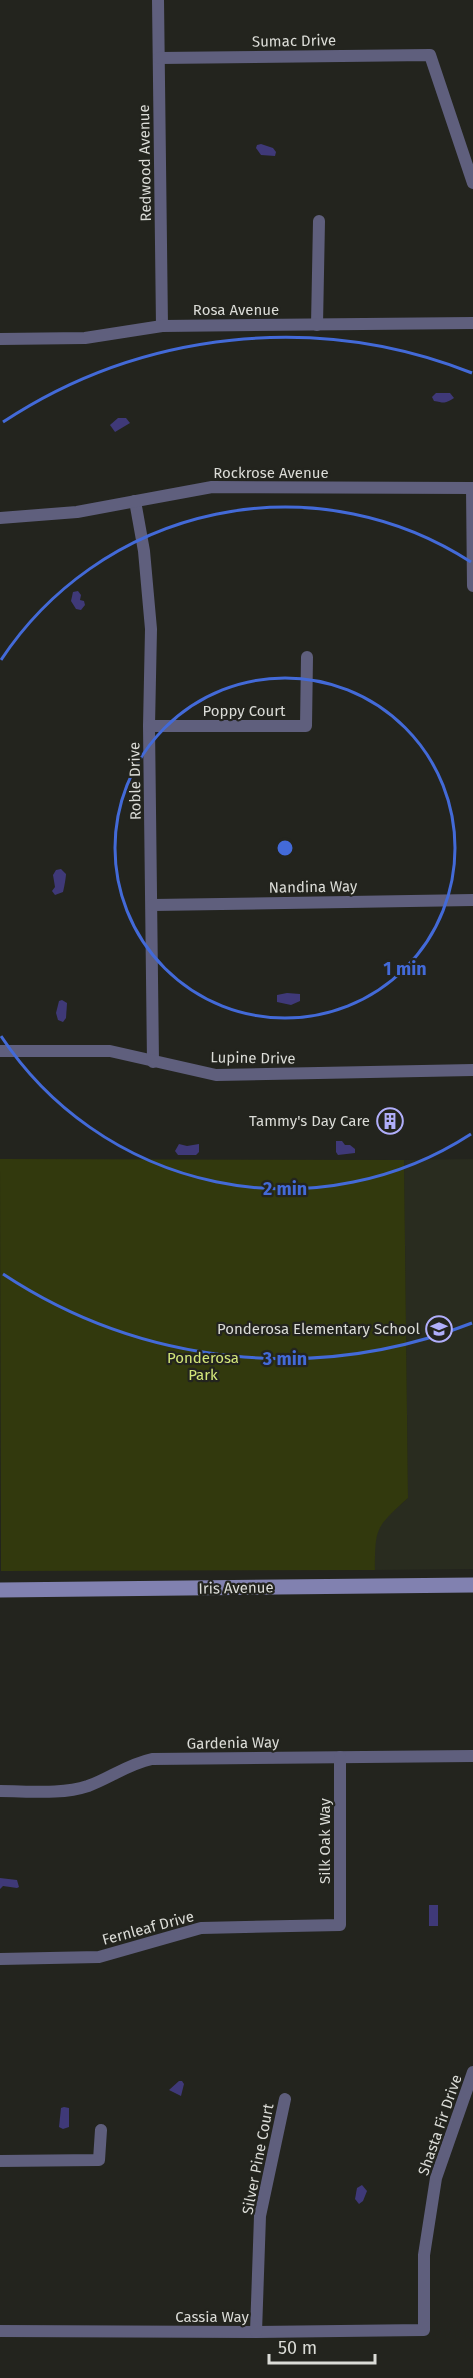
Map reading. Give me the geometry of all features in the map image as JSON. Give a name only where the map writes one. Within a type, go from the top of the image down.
[{"type":"street","name":"Redwood Avenue","points":[[158,0],[162,326]]},
{"type":"street","name":"Sumac Drive","points":[[159,58],[430,55],[473,183]]},
{"type":"street","points":[[317,325],[319,221]]},
{"type":"street","name":"Rosa Avenue","points":[[0,339],[84,338],[162,326],[473,323]]},
{"type":"street","name":"Rockrose Avenue","points":[[0,518],[77,512],[212,487],[472,488]]},
{"type":"street","points":[[472,488],[473,586]]},
{"type":"street","name":"Roble Drive","points":[[135,501],[144,551],[151,629],[149,726],[153,905],[153,1062]]},
{"type":"street","name":"Poppy Court","points":[[149,726],[306,726],[307,657]]},
{"type":"street","name":"Nandina Way","points":[[153,905],[473,900]]},
{"type":"street","name":"Lupine Drive","points":[[0,1051],[110,1051],[216,1075],[473,1070]]},
{"type":"street","name":"Iris Avenue","points":[[0,1590],[473,1586]]},
{"type":"street","name":"Gardenia Way","points":[[0,1791],[72,1790],[89,1786],[134,1763],[152,1759],[473,1756]]},
{"type":"street","name":"Silk Oak Way","points":[[340,1757],[340,1925]]},
{"type":"street","name":"Fernleaf Drive","points":[[0,1959],[99,1957],[201,1928],[340,1925]]},
{"type":"street","name":"Shasta Fir Drive","points":[[424,2330],[424,2255],[436,2178],[473,2073]]},
{"type":"street","name":"Silver Pine Court","points":[[256,2332],[260,2216],[285,2099]]},
{"type":"street","points":[[0,2161],[99,2160],[101,2130]]},
{"type":"street","name":"Cassia Way","points":[[0,2331],[424,2330]]},
{"type":"shaded area","points":[[261,144],[273,148],[276,152],[275,156],[261,155],[256,148]]},
{"type":"shaded area","points":[[436,393],[450,393],[454,398],[444,402],[434,401],[432,397]]},
{"type":"shaded area","points":[[118,418],[126,418],[130,423],[115,432],[110,425]]},
{"type":"shaded area","points":[[78,591],[81,595],[80,600],[84,601],[85,605],[81,610],[76,609],[71,601],[73,592]]},
{"type":"shaded area","points":[[61,869],[66,874],[63,892],[55,895],[52,891],[55,887],[53,875],[56,870]]},
{"type":"shaded area","points":[[300,994],[300,1001],[291,1005],[277,1002],[277,995]]},
{"type":"shaded area","points":[[59,1001],[67,1003],[66,1018],[63,1022],[58,1020],[56,1013]]},
{"type":"shaded area","points":[[336,1141],[350,1145],[355,1149],[355,1153],[338,1155]]},
{"type":"shaded area","points":[[179,1144],[187,1146],[199,1144],[199,1152],[196,1155],[178,1155],[175,1151]]},
{"type":"shaded area","name":"Ponderosa Elementary School","points":[[473,1159],[473,1569],[375,1570],[375,1542],[380,1523],[408,1498],[404,1160]]},
{"type":"shaded area","points":[[0,1878],[17,1880],[19,1887],[3,1886],[0,1889]]},
{"type":"shaded area","points":[[429,1905],[438,1905],[438,1926],[429,1926]]},
{"type":"shaded area","points":[[179,2081],[184,2084],[181,2096],[169,2090]]},
{"type":"shaded area","points":[[61,2108],[69,2108],[69,2127],[63,2129],[59,2127]]},
{"type":"shaded area","points":[[362,2185],[367,2191],[363,2201],[359,2204],[355,2199],[357,2188]]},
{"type":"green space","name":"Ponderosa Park","points":[[0,1159],[404,1160],[408,1498],[383,1522],[377,1536],[375,1570],[1,1571]]},
{"type":"place","name":"Tammy's Day Care","points":[[390,1121]]},
{"type":"place","name":"Ponderosa Elementary School","points":[[439,1329]]}]
